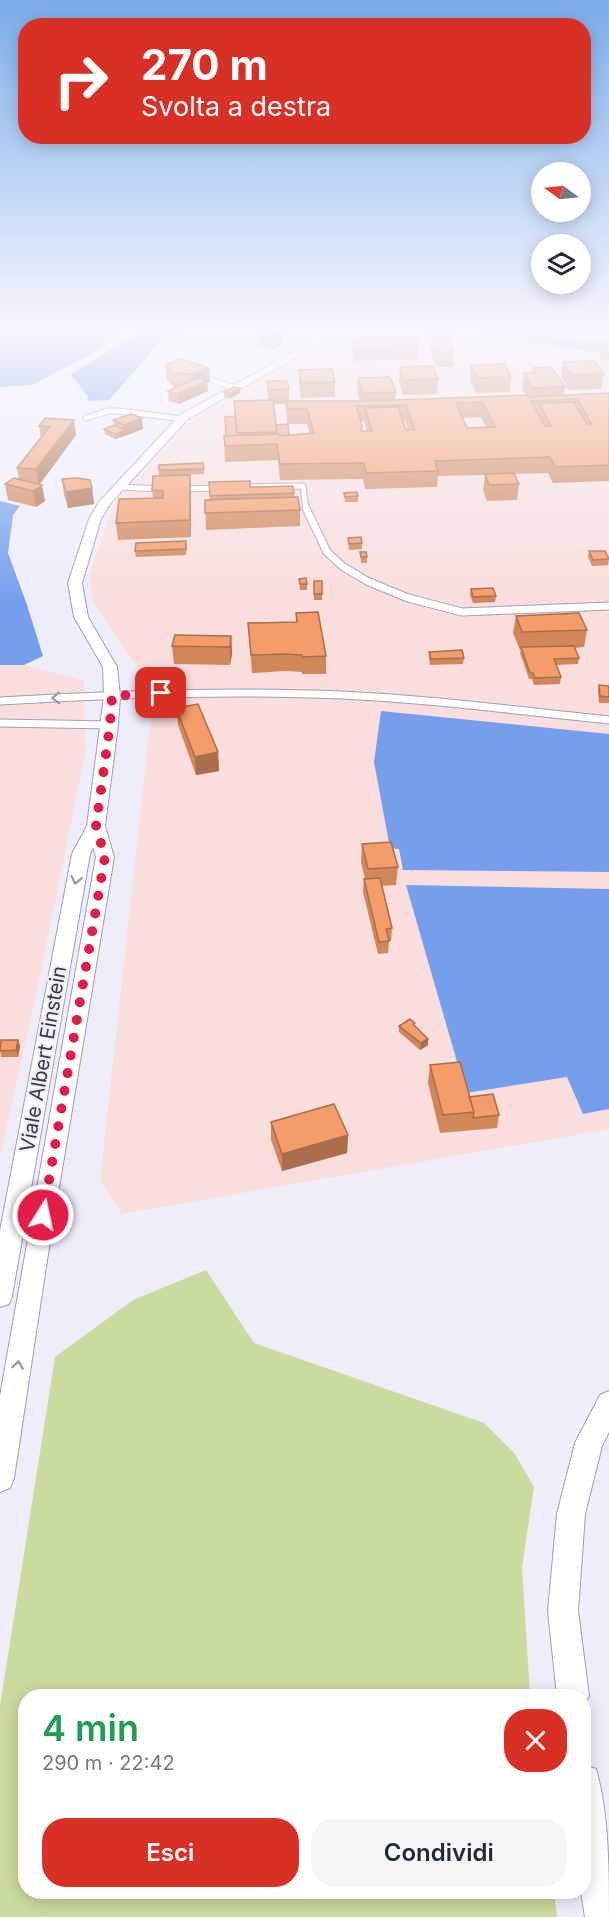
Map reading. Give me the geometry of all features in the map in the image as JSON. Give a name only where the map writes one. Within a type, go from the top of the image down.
[{"type":"street","name":"Viale Albert Einstein","points":[[0,1478],[35,1260],[53,1078],[62,1025],[105,857],[96,826],[110,725],[112,696],[110,667],[81,617],[75,583],[95,519],[105,502],[181,421]]},
{"type":"street","name":"Viale Albert Einstein","points":[[0,1296],[53,1078]]},
{"type":"street","points":[[572,1689],[563,1611],[571,1514],[589,1443],[609,1404]]},
{"type":"street","points":[[591,1834],[602,1917]]},
{"type":"lane","points":[[120,487],[145,490],[303,486],[306,509],[327,552],[342,566],[367,581],[408,598],[462,612],[609,606]]},
{"type":"lane","points":[[0,700],[161,693],[392,698],[609,720]]},
{"type":"lane","points":[[0,723],[110,725]]},
{"type":"shaded area","points":[[191,421],[609,421],[609,1129],[122,1214],[100,1180],[155,679],[133,663],[93,600],[89,575],[115,502]]},
{"type":"shaded area","points":[[0,665],[24,665],[84,681],[85,754],[39,982],[0,1158]]},
{"type":"green space","points":[[206,1270],[254,1343],[484,1423],[515,1454],[534,1487],[522,1567],[530,1689],[18,1689],[18,1899],[555,1899],[557,1917],[0,1917],[0,1706],[55,1357],[133,1300]]},
{"type":"water","points":[[0,501],[20,506],[13,515],[8,553],[43,656],[24,665],[0,665]]},
{"type":"water","points":[[381,711],[609,734],[609,872],[403,870],[399,849],[390,848],[374,762]]},
{"type":"water","points":[[406,885],[609,889],[609,1109],[583,1114],[567,1077],[466,1093]]},
{"type":"building","points":[[42,421],[73,421],[36,469],[17,468],[50,426],[39,426]]},
{"type":"building","points":[[116,421],[133,421],[124,425]]},
{"type":"building","points":[[225,421],[236,421],[237,435],[226,436]]},
{"type":"building","points":[[236,421],[276,421],[277,432],[237,433]]},
{"type":"building","points":[[311,421],[361,421],[361,431],[372,431],[369,421],[403,421],[406,430],[415,430],[412,421],[464,421],[467,428],[495,427],[492,421],[542,421],[545,426],[551,426],[549,421],[585,421],[587,424],[592,424],[590,421],[609,421],[609,465],[555,467],[550,457],[435,461],[438,471],[366,473],[364,463],[280,464],[277,444],[225,446],[224,436],[280,434],[280,436],[314,433]]},
{"type":"building","points":[[288,424],[289,435],[277,434],[276,425]]},
{"type":"building","points":[[114,425],[125,430],[115,434],[104,429]]},
{"type":"building","points":[[203,463],[204,469],[159,470],[159,465]]},
{"type":"building","points":[[514,473],[519,484],[489,485],[485,474]]},
{"type":"building","points":[[190,475],[190,520],[116,523],[119,499],[163,498],[163,491],[152,490],[153,476]]},
{"type":"building","points":[[14,478],[42,485],[33,491],[5,484]]},
{"type":"building","points":[[62,479],[90,480],[92,488],[66,492]]},
{"type":"building","points":[[250,481],[250,487],[293,486],[294,493],[210,496],[209,482]]},
{"type":"building","points":[[357,492],[358,496],[345,497],[344,493]]},
{"type":"building","points":[[298,497],[300,510],[205,513],[205,500]]},
{"type":"building","points":[[361,537],[362,543],[349,544],[348,538]]},
{"type":"building","points":[[186,541],[186,549],[135,551],[136,543]]},
{"type":"building","points":[[589,551],[605,551],[609,559],[593,560]]},
{"type":"building","points":[[360,552],[366,552],[367,557],[361,557]]},
{"type":"building","points":[[306,578],[307,584],[300,584],[299,579]]},
{"type":"building","points":[[314,581],[322,581],[322,594],[314,594]]},
{"type":"building","points":[[493,588],[496,596],[473,597],[471,589]]},
{"type":"building","points":[[318,612],[326,656],[251,655],[248,623],[297,622],[296,613]]},
{"type":"building","points":[[579,613],[587,630],[522,632],[516,616]]},
{"type":"building","points":[[175,635],[231,636],[230,647],[172,646]]},
{"type":"building","points":[[574,646],[579,658],[554,659],[561,677],[535,678],[533,673],[530,673],[521,647]]},
{"type":"building","points":[[462,650],[464,658],[431,659],[429,652]]},
{"type":"building","points":[[169,677],[182,677],[182,680],[168,680]]},
{"type":"building","points":[[599,685],[609,686],[609,697],[600,696]]},
{"type":"building","points":[[198,704],[218,752],[195,757],[176,708]]},
{"type":"building","points":[[391,842],[398,867],[368,869],[362,844]]},
{"type":"building","points":[[380,878],[392,928],[386,929],[389,941],[379,942],[364,879]]},
{"type":"building","points":[[410,1019],[428,1039],[421,1043],[399,1026]]},
{"type":"building","points":[[1,1040],[18,1040],[16,1050],[0,1051]]},
{"type":"building","points":[[460,1062],[474,1112],[443,1115],[430,1065]]},
{"type":"building","points":[[493,1094],[499,1115],[473,1118],[474,1112],[469,1097]]},
{"type":"building","points":[[334,1104],[348,1135],[282,1154],[271,1122]]},
{"type":"route","points":[[43,1215],[105,857],[96,826],[112,696],[161,693]]}]
